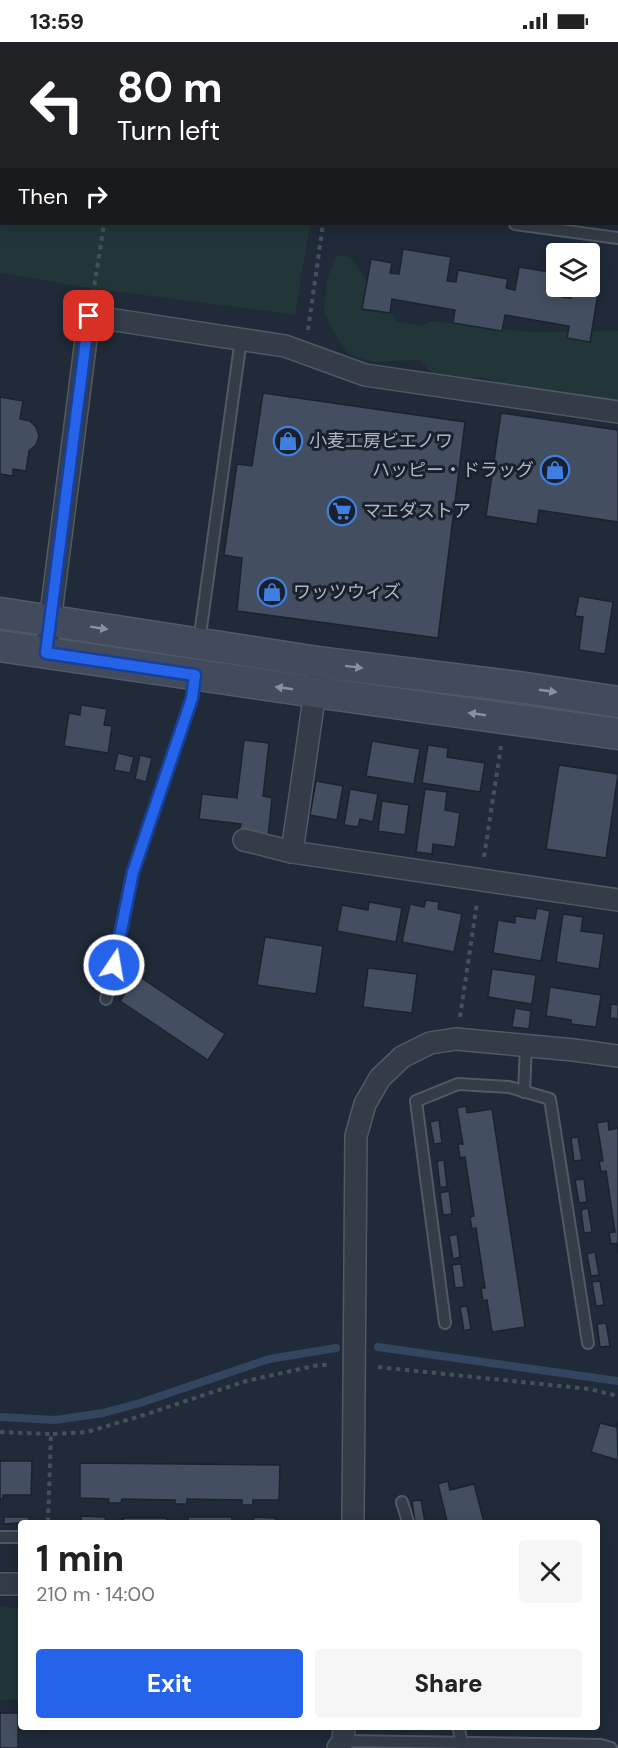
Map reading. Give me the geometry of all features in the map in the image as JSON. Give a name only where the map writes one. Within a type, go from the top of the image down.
[{"type":"street","points":[[46,653],[89,316],[285,346],[364,375],[618,412]]},
{"type":"street","points":[[0,613],[49,620],[315,692],[618,734]]},
{"type":"street","points":[[0,646],[46,653],[318,662],[618,702]]},
{"type":"street","points":[[292,852],[318,662]]},
{"type":"street","points":[[244,840],[292,852],[618,900]]},
{"type":"street","points":[[353,1520],[356,1136],[365,1104],[380,1078],[402,1057],[430,1043],[456,1039],[618,1056]]},
{"type":"street","points":[[0,1584],[18,1584]]},
{"type":"lane","points":[[522,225],[618,238]]},
{"type":"lane","points":[[106,999],[133,872],[192,698],[241,339]]},
{"type":"lane","points":[[524,1092],[526,1045]]},
{"type":"lane","points":[[445,1323],[416,1101],[458,1084],[509,1087],[550,1099],[588,1343]]},
{"type":"lane","points":[[402,1502],[407,1520]]},
{"type":"lane","points":[[0,1537],[18,1537]]},
{"type":"lane","points":[[459,1730],[462,1743]]},
{"type":"lane","points":[[342,1738],[600,1745],[612,1748]]},
{"type":"path","points":[[89,316],[104,225]]},
{"type":"path","points":[[305,354],[323,225]]},
{"type":"path","points":[[0,1432],[51,1434],[87,1432],[246,1381],[318,1365],[354,1365],[589,1389],[618,1396]]},
{"type":"path","points":[[48,1520],[51,1434]]},
{"type":"green space","points":[[0,225],[310,225],[295,315],[82,287],[0,273]]},
{"type":"green space","points":[[337,255],[350,257],[396,321],[420,326],[432,321],[530,332],[618,331],[618,401],[502,384],[479,377],[454,380],[431,373],[420,360],[373,362],[347,353],[331,328],[324,311],[327,278]]},
{"type":"green space","points":[[0,1607],[18,1608],[18,1699],[0,1700]]},
{"type":"building","points":[[403,249],[451,257],[447,281],[456,282],[458,270],[508,279],[506,288],[515,290],[519,267],[546,271],[546,297],[597,297],[590,342],[567,338],[569,326],[505,315],[502,331],[453,323],[455,310],[392,299],[390,313],[362,309],[371,259],[392,263],[390,273],[399,274]]},
{"type":"building","name":"マエダストア","points":[[263,393],[465,422],[438,638],[237,611],[242,558],[224,555],[237,464],[252,466]]},
{"type":"building","points":[[0,397],[23,401],[20,419],[30,421],[36,427],[39,436],[36,445],[29,451],[26,471],[13,469],[13,476],[0,474]]},
{"type":"building","name":"ハッピー・ドラッグ","points":[[501,413],[618,430],[618,522],[539,510],[537,524],[486,516]]},
{"type":"building","points":[[579,596],[613,602],[605,654],[579,650],[583,617],[575,616]]},
{"type":"building","points":[[81,705],[107,709],[104,725],[112,726],[108,753],[64,746],[69,713],[80,715]]},
{"type":"building","points":[[244,740],[269,743],[263,796],[272,798],[268,836],[239,832],[241,824],[199,819],[202,794],[237,798]]},
{"type":"building","points":[[372,741],[420,749],[414,784],[366,776]]},
{"type":"building","points":[[428,745],[448,748],[447,757],[485,763],[480,792],[422,783]]},
{"type":"building","points":[[118,753],[134,757],[130,773],[114,770]]},
{"type":"building","points":[[140,755],[152,758],[146,782],[135,779]]},
{"type":"building","points":[[559,765],[618,774],[606,858],[546,849]]},
{"type":"building","points":[[316,781],[343,786],[337,820],[310,815]]},
{"type":"building","points":[[350,789],[378,794],[373,822],[360,819],[358,827],[344,825]]},
{"type":"building","points":[[425,789],[447,792],[445,810],[460,813],[455,847],[433,844],[432,854],[416,852]]},
{"type":"building","points":[[382,801],[409,805],[405,835],[378,831]]},
{"type":"building","points":[[426,900],[439,902],[438,909],[462,914],[454,952],[402,942],[410,904],[424,907]]},
{"type":"building","points":[[369,902],[402,908],[396,942],[337,931],[342,905],[368,910]]},
{"type":"building","points":[[537,908],[550,911],[541,961],[493,953],[498,920],[515,923],[515,916],[535,919]]},
{"type":"building","points":[[563,914],[583,917],[581,931],[604,934],[599,969],[556,962]]},
{"type":"building","points":[[265,937],[323,946],[316,994],[257,985]]},
{"type":"building","points":[[368,968],[417,974],[412,1013],[363,1007]]},
{"type":"building","points":[[492,969],[536,975],[532,1004],[488,997]]},
{"type":"building","points":[[137,975],[225,1034],[208,1060],[120,1001]]},
{"type":"building","points":[[550,987],[601,995],[596,1027],[571,1024],[571,1020],[546,1016]]},
{"type":"building","points":[[611,1004],[618,1005],[618,1019],[610,1018]]},
{"type":"building","points":[[515,1008],[531,1011],[529,1029],[512,1027]]},
{"type":"building","points":[[466,1106],[467,1113],[492,1109],[525,1327],[492,1332],[487,1300],[483,1301],[481,1288],[485,1288],[476,1228],[472,1229],[470,1217],[474,1216],[465,1157],[460,1158],[458,1144],[463,1144],[457,1108]]},
{"type":"building","points":[[439,1120],[442,1143],[434,1144],[430,1122]]},
{"type":"building","points":[[608,1121],[609,1130],[618,1128],[618,1253],[617,1243],[611,1244],[609,1233],[615,1232],[606,1171],[601,1172],[599,1161],[603,1161],[597,1123]]},
{"type":"building","points":[[578,1137],[582,1160],[574,1161],[571,1138]]},
{"type":"building","points":[[444,1160],[447,1187],[440,1187],[437,1161]]},
{"type":"building","points":[[584,1179],[587,1202],[579,1203],[575,1180]]},
{"type":"building","points":[[449,1191],[452,1214],[443,1215],[440,1193]]},
{"type":"building","points":[[588,1208],[592,1232],[584,1233],[581,1210]]},
{"type":"building","points":[[457,1234],[460,1257],[453,1259],[449,1236]]},
{"type":"building","points":[[595,1252],[599,1275],[591,1276],[587,1254]]},
{"type":"building","points":[[461,1264],[464,1287],[455,1288],[452,1265]]},
{"type":"building","points":[[600,1281],[604,1305],[596,1306],[592,1282]]},
{"type":"building","points":[[467,1306],[471,1329],[464,1331],[460,1307]]},
{"type":"building","points":[[606,1323],[610,1346],[600,1347],[597,1324]]},
{"type":"building","points":[[617,1421],[618,1460],[591,1452],[600,1423],[616,1427]]},
{"type":"building","points":[[0,1461],[32,1461],[31,1495],[3,1495],[3,1499],[0,1499]]},
{"type":"building","points":[[80,1463],[280,1465],[279,1500],[253,1500],[253,1505],[242,1505],[242,1500],[187,1499],[187,1504],[175,1504],[175,1500],[122,1499],[121,1503],[108,1503],[109,1499],[80,1498]]},
{"type":"building","points":[[448,1481],[450,1490],[474,1484],[483,1520],[447,1520],[438,1484]]},
{"type":"building","points":[[421,1500],[425,1520],[415,1520],[412,1501]]},
{"type":"building","points":[[81,1516],[105,1517],[106,1520],[81,1520]]},
{"type":"building","points":[[4,1517],[29,1517],[29,1520],[4,1524]]},
{"type":"building","points":[[188,1517],[232,1517],[232,1520],[188,1520]]},
{"type":"building","points":[[254,1517],[276,1518],[276,1520],[253,1520]]},
{"type":"building","points":[[123,1518],[167,1518],[167,1520],[124,1520]]},
{"type":"building","points":[[0,1713],[18,1713],[18,1748],[0,1748]]},
{"type":"waterway","points":[[378,1347],[618,1381]]},
{"type":"waterway","points":[[0,1417],[55,1420],[103,1413],[140,1403],[269,1359],[336,1348]]},
{"type":"place","name":"小麦工房ビエノワ","points":[[288,441]]},
{"type":"place","name":"ハッピー・ドラッグ","points":[[555,470]]},
{"type":"place","name":"マエダストア","points":[[342,511]]},
{"type":"place","name":"ワッツウィズ","points":[[272,592]]},
{"type":"route","points":[[89,316],[46,653],[195,675],[192,698],[133,872],[114,965]]}]
